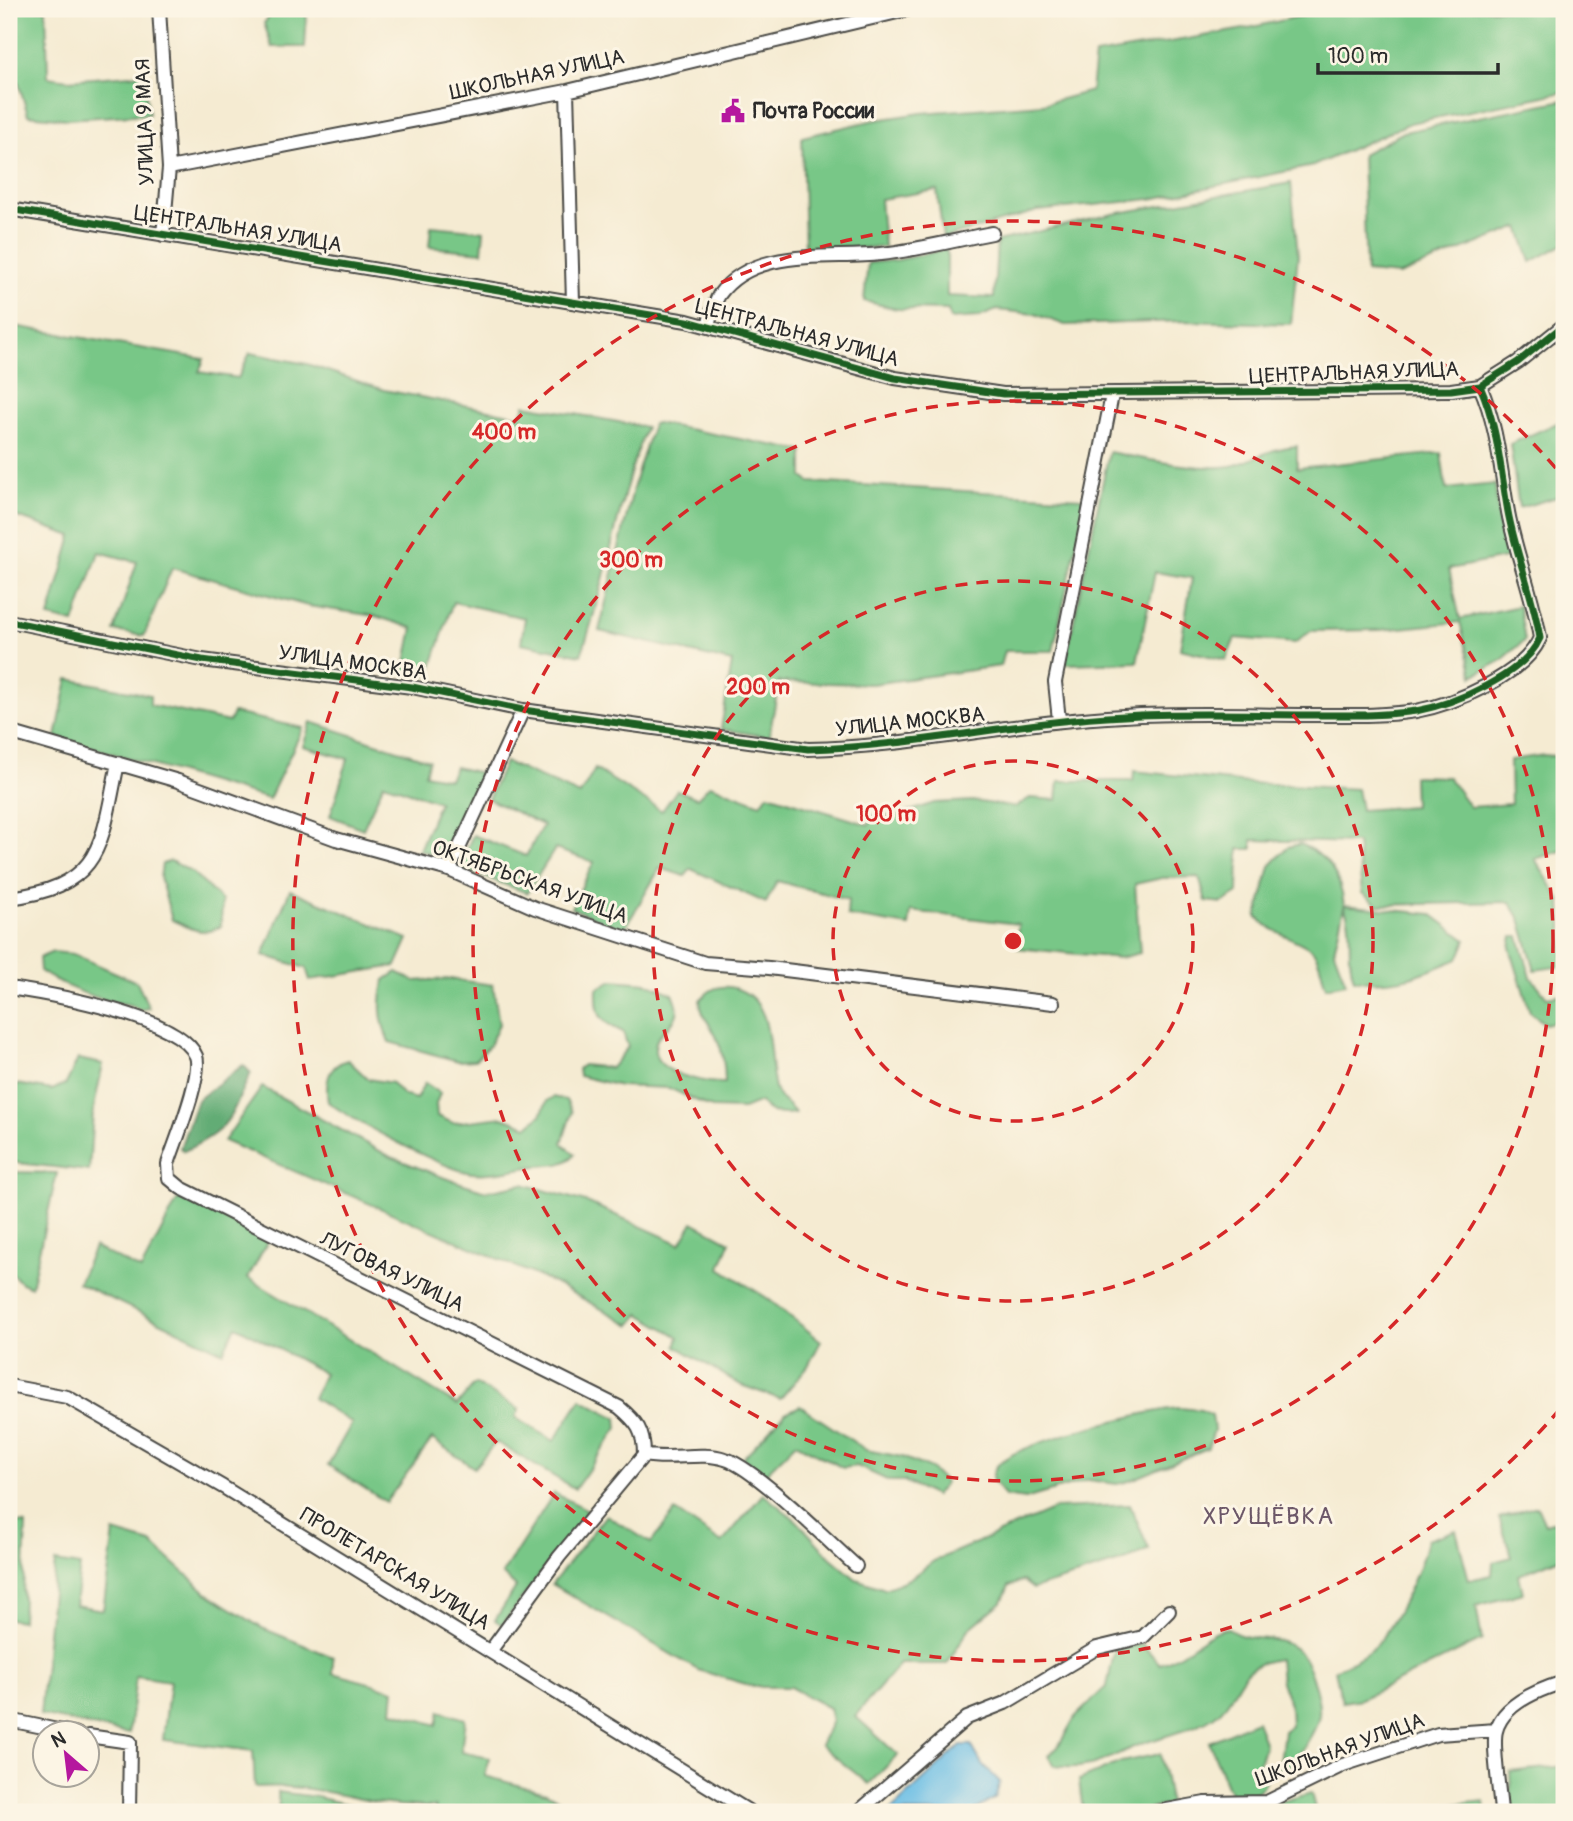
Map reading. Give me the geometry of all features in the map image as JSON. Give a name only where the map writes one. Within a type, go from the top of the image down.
[{"type":"street","name":"УЛИЦА 9 МАЯ","points":[[159,9],[169,168],[163,235]]},
{"type":"street","name":"ШКОЛЬНАЯ УЛИЦА","points":[[169,168],[567,92],[909,9]]},
{"type":"street","points":[[567,92],[573,302]]},
{"type":"street","name":"ЦЕНТРАЛЬНАЯ УЛИЦА","points":[[9,209],[708,326],[895,378],[1003,394],[1438,390],[1480,386],[1518,362],[1564,325]]},
{"type":"street","points":[[708,326],[718,296],[737,278],[758,266],[784,260],[881,254],[992,233]]},
{"type":"street","name":"УЛИЦА МОСКВА","points":[[9,621],[202,660],[412,687],[523,710],[808,749],[848,748],[941,738],[1059,720],[1128,715],[1362,715],[1415,711],[1476,692],[1535,649],[1540,638],[1508,513],[1499,448],[1490,410],[1480,386]]},
{"type":"street","points":[[1059,720],[1055,682],[1112,395]]},
{"type":"street","points":[[449,870],[523,710]]},
{"type":"street","name":"ОКТЯБРЬСКАЯ УЛИЦА","points":[[9,732],[252,806],[336,839],[449,870],[536,908],[705,963],[769,968],[1053,1003]]},
{"type":"street","points":[[9,898],[51,892],[73,880],[88,864],[102,836],[118,763]]},
{"type":"street","name":"ЛУГОВАЯ УЛИЦА","points":[[9,989],[92,1003],[173,1033],[186,1041],[197,1058],[196,1076],[168,1164],[169,1178],[181,1188],[264,1231],[620,1407],[638,1422],[644,1437],[644,1455]]},
{"type":"street","name":"ПРОЛЕТАРСКАЯ УЛИЦА","points":[[9,1385],[67,1398],[234,1494],[750,1812]]},
{"type":"street","points":[[491,1650],[559,1558],[644,1455],[661,1459],[712,1457],[733,1462],[753,1475],[856,1566]]},
{"type":"street","points":[[858,1812],[967,1718],[1005,1703],[1097,1648],[1143,1637],[1169,1611]]},
{"type":"street","points":[[1501,1812],[1496,1730],[1514,1705],[1536,1691],[1564,1682]]},
{"type":"street","points":[[9,1720],[32,1725]]},
{"type":"street","name":"ШКОЛЬНАЯ УЛИЦА","points":[[1156,1812],[1205,1803],[1267,1802],[1343,1765],[1438,1734],[1496,1730]]},
{"type":"street","points":[[102,1738],[130,1742],[129,1812]]},
{"type":"green space","points":[[9,9],[46,9],[48,77],[68,80],[143,74],[149,114],[66,119],[28,115],[18,81],[9,81]]},
{"type":"green space","points":[[276,9],[321,9],[307,10],[305,47],[272,47],[264,23]]},
{"type":"green space","points":[[1332,9],[1564,9],[1564,92],[1410,123],[1313,166],[1151,199],[1038,211],[943,238],[937,190],[880,199],[884,247],[805,250],[802,137],[870,121],[921,113],[1043,104],[1091,91],[1095,55],[1244,29]]},
{"type":"green space","points":[[1564,100],[1564,244],[1531,262],[1519,227],[1399,275],[1366,272],[1362,154],[1404,132]]},
{"type":"green space","points":[[1291,183],[1298,255],[1291,324],[1185,321],[1065,325],[1035,314],[997,310],[979,317],[950,319],[948,310],[897,309],[864,301],[868,263],[898,260],[947,249],[947,296],[994,298],[997,241],[1113,214]]},
{"type":"green space","points":[[431,226],[484,231],[482,252],[429,247]]},
{"type":"green space","points":[[9,325],[204,359],[199,372],[238,378],[250,353],[307,364],[384,390],[521,416],[525,405],[646,427],[627,483],[581,655],[521,643],[525,618],[453,602],[429,675],[404,672],[413,628],[375,616],[308,606],[172,568],[144,636],[114,631],[137,562],[99,552],[74,623],[49,617],[72,536],[9,514]]},
{"type":"green space","points":[[1564,420],[1564,495],[1519,508],[1510,444]]},
{"type":"green space","points":[[653,424],[803,451],[803,477],[810,482],[1082,498],[1086,501],[1053,651],[1004,651],[1000,666],[872,684],[779,682],[769,737],[721,729],[732,662],[599,631],[636,477]]},
{"type":"green space","points":[[1297,446],[1297,468],[1441,453],[1446,489],[1495,484],[1499,523],[1510,557],[1449,569],[1460,619],[1519,606],[1525,640],[1501,661],[1473,676],[1460,622],[1380,630],[1311,631],[1295,643],[1235,638],[1226,660],[1180,649],[1192,578],[1155,572],[1137,662],[1065,664],[1109,452],[1173,464],[1222,467]]},
{"type":"green space","points":[[68,679],[150,695],[150,705],[229,722],[233,713],[303,728],[269,799],[56,737]]},
{"type":"green space","points":[[311,722],[429,760],[425,774],[449,779],[455,767],[488,775],[447,858],[419,850],[439,802],[384,783],[363,829],[330,816],[348,759],[303,746]]},
{"type":"green space","points":[[1544,755],[1564,757],[1564,850],[1535,859],[1561,901],[1564,966],[1535,970],[1520,919],[1510,902],[1378,905],[1362,893],[1357,843],[1252,840],[1252,849],[1239,849],[1238,893],[1222,903],[1206,901],[1199,877],[1162,878],[1135,884],[1140,953],[1120,958],[1017,948],[1018,924],[911,911],[909,926],[847,916],[848,900],[777,881],[766,903],[691,869],[685,876],[660,868],[624,930],[571,908],[594,862],[555,849],[527,893],[458,867],[473,835],[526,856],[543,825],[488,799],[505,762],[580,795],[595,769],[662,811],[677,790],[697,798],[710,785],[761,804],[768,794],[869,825],[871,816],[896,816],[934,803],[973,801],[1015,807],[1030,798],[1057,800],[1059,781],[1133,781],[1134,771],[1249,783],[1357,789],[1361,810],[1414,806],[1413,776],[1448,777],[1470,807],[1511,804],[1510,760]]},
{"type":"green space","points":[[1300,844],[1326,861],[1340,884],[1344,905],[1431,914],[1466,940],[1458,959],[1407,978],[1381,981],[1354,979],[1350,960],[1349,924],[1344,907],[1334,951],[1346,983],[1326,987],[1318,959],[1312,950],[1272,929],[1257,917],[1270,866],[1288,847]]},
{"type":"green space","points":[[171,861],[192,872],[222,901],[221,926],[203,931],[172,920],[160,878],[162,864]]},
{"type":"green space","points":[[290,890],[408,939],[396,966],[310,980],[306,968],[263,955]]},
{"type":"green space","points":[[1512,937],[1519,937],[1531,977],[1547,997],[1564,994],[1564,1020],[1545,1024],[1530,1012],[1510,948]]},
{"type":"green space","points":[[53,952],[73,954],[137,982],[149,1008],[140,1010],[94,997],[48,976],[40,971],[39,958]]},
{"type":"green space","points":[[397,972],[414,981],[450,979],[493,985],[499,1024],[489,1046],[475,1060],[458,1061],[389,1042],[382,1019],[381,997],[385,980]]},
{"type":"green space","points":[[612,980],[647,983],[673,994],[677,1013],[656,1042],[658,1059],[664,1066],[684,1076],[717,1083],[725,1083],[723,1059],[700,1000],[719,987],[734,988],[748,994],[757,1004],[767,1029],[776,1092],[795,1113],[775,1113],[760,1102],[743,1109],[712,1108],[669,1088],[620,1086],[579,1076],[578,1069],[583,1065],[611,1068],[628,1047],[623,1032],[604,1020],[598,1011],[597,989]]},
{"type":"green space","points":[[78,1059],[103,1064],[93,1112],[89,1171],[9,1162],[9,1104],[13,1104],[16,1084],[52,1090],[66,1084]]},
{"type":"green space","points":[[348,1060],[368,1079],[392,1083],[403,1095],[416,1099],[425,1083],[440,1093],[436,1104],[437,1116],[453,1123],[503,1117],[528,1126],[541,1115],[547,1101],[553,1097],[566,1100],[572,1112],[562,1143],[575,1154],[567,1161],[557,1164],[489,1173],[472,1173],[441,1163],[377,1132],[328,1102],[329,1076],[336,1066]]},
{"type":"green space","points":[[243,1065],[251,1073],[227,1121],[212,1136],[184,1151],[180,1148],[197,1100]]},
{"type":"green space","points":[[262,1087],[389,1156],[486,1191],[523,1184],[589,1203],[680,1244],[693,1222],[730,1242],[720,1268],[767,1298],[821,1341],[808,1366],[780,1399],[741,1385],[676,1346],[679,1337],[640,1314],[631,1325],[554,1283],[224,1141]]},
{"type":"green space","points":[[9,1172],[57,1173],[31,1287],[21,1283],[9,1270]]},
{"type":"green space","points":[[186,1197],[269,1239],[248,1278],[457,1405],[475,1384],[519,1409],[516,1418],[554,1441],[581,1399],[617,1418],[618,1428],[575,1489],[496,1442],[474,1468],[432,1439],[386,1502],[328,1465],[352,1423],[313,1398],[324,1373],[236,1326],[223,1352],[78,1283],[94,1247],[141,1270],[178,1199]]},
{"type":"green space","points":[[800,1406],[866,1450],[902,1457],[931,1469],[945,1483],[935,1496],[904,1481],[889,1481],[857,1466],[843,1468],[796,1443],[765,1474],[743,1458],[785,1413]]},
{"type":"green space","points":[[1179,1408],[1201,1410],[1212,1415],[1214,1430],[1208,1448],[1129,1481],[1117,1484],[1088,1480],[1025,1499],[1005,1496],[992,1479],[995,1469],[1002,1461],[1035,1445],[1115,1421]]},
{"type":"green space","points":[[554,1493],[588,1510],[502,1625],[495,1620],[516,1587],[502,1574]]},
{"type":"green space","points":[[763,1494],[797,1521],[830,1557],[856,1579],[885,1589],[909,1579],[934,1561],[1057,1508],[1130,1505],[1149,1549],[1127,1560],[1033,1589],[1023,1581],[1009,1586],[1002,1602],[969,1629],[947,1664],[900,1664],[855,1716],[898,1755],[869,1784],[820,1745],[832,1721],[829,1708],[790,1687],[756,1687],[698,1670],[552,1584],[606,1515],[651,1543],[675,1511],[722,1543]]},
{"type":"green space","points":[[1564,1498],[1564,1556],[1519,1575],[1523,1593],[1476,1606],[1482,1640],[1361,1699],[1342,1702],[1335,1670],[1365,1655],[1390,1626],[1406,1597],[1427,1540],[1456,1530],[1469,1580],[1492,1575],[1493,1562],[1512,1557],[1499,1518],[1537,1506],[1545,1524],[1563,1519],[1559,1500]]},
{"type":"green space","points":[[13,1522],[26,1524],[22,1621],[9,1619],[9,1537]]},
{"type":"green space","points":[[114,1532],[151,1543],[207,1593],[262,1628],[333,1657],[333,1673],[394,1690],[392,1711],[437,1725],[440,1711],[465,1719],[461,1752],[489,1758],[485,1776],[546,1793],[581,1812],[436,1812],[435,1807],[387,1804],[319,1790],[255,1787],[253,1751],[163,1740],[170,1681],[136,1676],[129,1734],[102,1728],[102,1720],[63,1720],[40,1715],[55,1562],[80,1566],[75,1605],[103,1610]]},
{"type":"green space","points":[[1227,1628],[1244,1636],[1279,1641],[1288,1645],[1297,1650],[1309,1670],[1318,1700],[1319,1715],[1304,1748],[1285,1768],[1279,1771],[1284,1731],[1291,1726],[1290,1705],[1281,1682],[1279,1659],[1264,1662],[1245,1674],[1222,1709],[1198,1725],[1093,1764],[1054,1766],[1048,1756],[1058,1747],[1075,1717],[1107,1686],[1115,1649],[1142,1644],[1160,1664]]},
{"type":"green space","points":[[1256,1721],[1265,1744],[1259,1764],[1265,1782],[1251,1795],[1231,1796],[1209,1742]]},
{"type":"green space","points":[[1160,1754],[1170,1804],[1137,1812],[1083,1812],[1079,1780],[1121,1762]]},
{"type":"green space","points":[[1564,1766],[1564,1812],[1512,1812],[1510,1772]]},
{"type":"green space","points":[[278,1792],[317,1797],[378,1812],[279,1812]]},
{"type":"green space","points":[[1311,1793],[1316,1812],[1271,1812],[1273,1804]]},
{"type":"green space","points":[[1484,1801],[1485,1812],[1422,1812],[1422,1808]]},
{"type":"water","points":[[961,1745],[971,1745],[982,1764],[1000,1782],[995,1798],[972,1812],[889,1812]]},
{"type":"cycle path","points":[[9,209],[687,321],[895,378],[1003,394],[1451,390],[1480,386],[1518,362],[1564,325]]},
{"type":"cycle path","points":[[9,621],[202,660],[412,687],[523,710],[808,749],[887,744],[1045,723],[1124,716],[1366,715],[1416,711],[1468,695],[1504,676],[1532,651],[1540,638],[1511,528],[1495,432],[1480,386]]},
{"type":"place","name":"Почта России","points":[[733,111]]},
{"type":"district","name":"ХРУЩЁВКА","points":[[1269,1516]]}]
